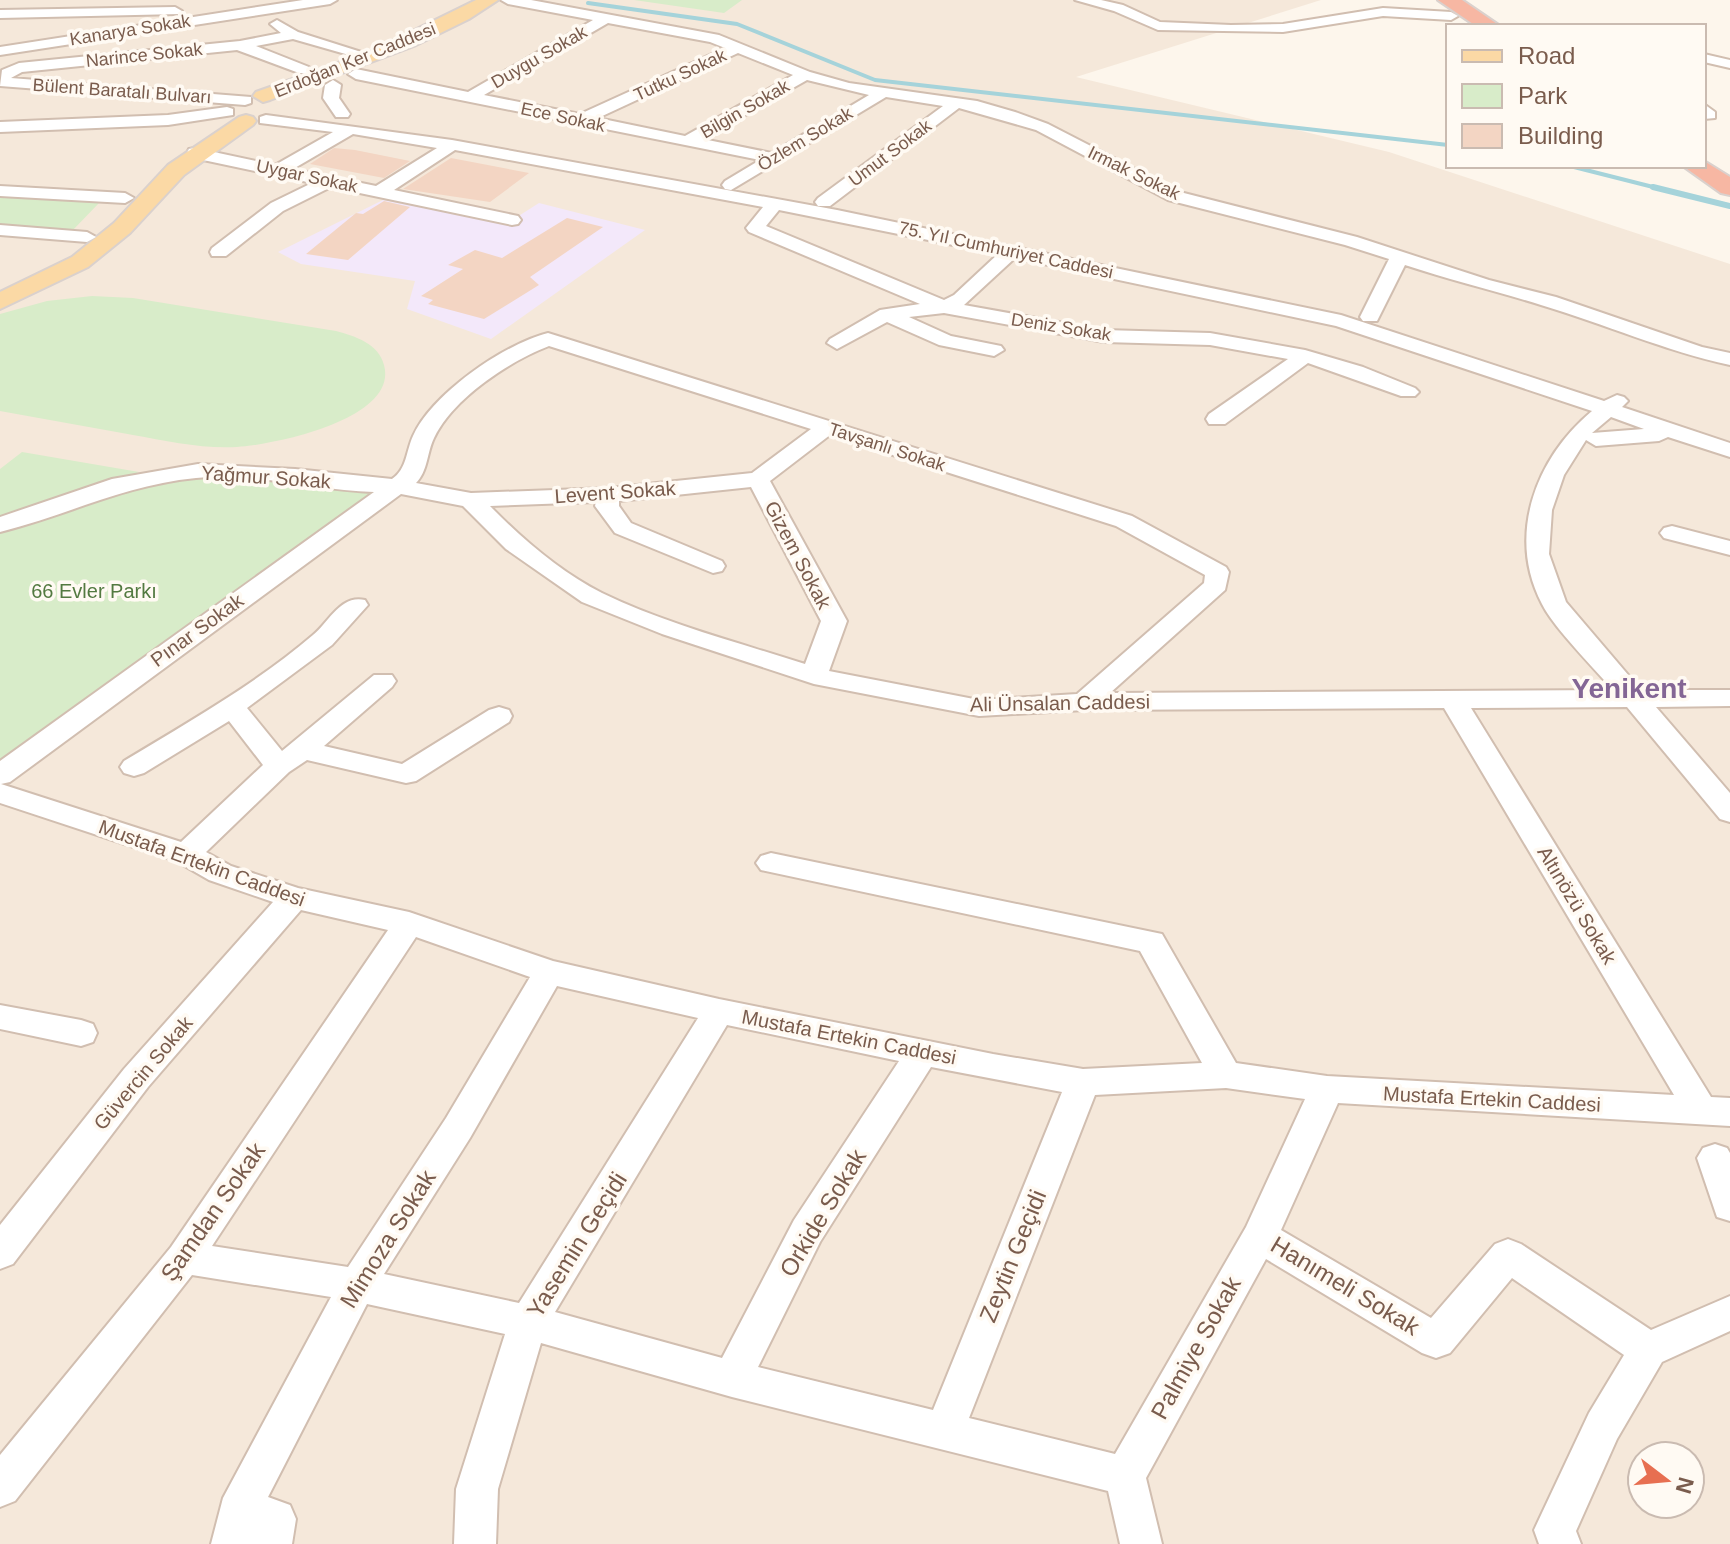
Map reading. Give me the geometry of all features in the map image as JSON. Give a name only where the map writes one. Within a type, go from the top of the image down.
[{"type":"highway","points":[[1426,0],[1484,24]]},
{"type":"highway","points":[[1706,157],[1730,172]]},
{"type":"highway","points":[[1698,168],[1730,188]]},
{"type":"main road","name":"Erdoğan Ker Caddesi","points":[[244,110],[467,14],[489,0]]},
{"type":"main road","name":"Erdoğan Ker Caddesi","points":[[295,105],[509,0]]},
{"type":"main road","points":[[0,291],[51,265],[101,227],[125,198],[159,169],[244,110],[284,97],[295,105]]},
{"type":"main road","points":[[0,302],[80,262],[122,228],[176,170],[244,110]]},
{"type":"street","points":[[91,10],[105,0]]},
{"type":"street","points":[[217,0],[264,10]]},
{"type":"street","points":[[242,0],[264,10],[293,35],[370,57]]},
{"type":"street","name":"Kanarya Sokak","points":[[0,51],[330,0]]},
{"type":"street","points":[[509,0],[584,13]]},
{"type":"street","points":[[554,0],[584,13]]},
{"type":"street","points":[[1082,0],[1118,8],[1158,26],[1231,29],[1283,28],[1383,12],[1455,14]]},
{"type":"street","points":[[0,23],[153,18],[163,9]]},
{"type":"street","points":[[0,14],[163,9],[209,18]]},
{"type":"street","name":"Irmak Sokak","points":[[584,13],[714,38],[805,75],[881,94],[977,106],[1042,127],[1174,196],[1399,257],[1482,284],[1549,301],[1697,352],[1730,359]]},
{"type":"street","name":"Duygu Sokak","points":[[472,96],[606,18]]},
{"type":"street","name":"Narince Sokak","points":[[0,84],[1,78],[19,68],[240,45],[293,35]]},
{"type":"street","points":[[240,45],[304,70]]},
{"type":"street","name":"Tutku Sokak","points":[[579,121],[737,48]]},
{"type":"street","points":[[1706,58],[1730,64]]},
{"type":"street","name":"Ece Sokak","points":[[356,74],[772,158]]},
{"type":"street","name":"Bilgin Sokak","points":[[686,142],[805,75]]},
{"type":"street","name":"Bülent Baratalı Bulvarı","points":[[0,84],[244,110]]},
{"type":"street","points":[[280,169],[346,121],[331,98],[333,85]]},
{"type":"street","name":"Özlem Sokak","points":[[731,185],[881,94]]},
{"type":"street","name":"Umut Sokak","points":[[824,202],[955,104]]},
{"type":"street","name":"75. Yıl Cumhuriyet Caddesi","points":[[295,105],[346,121],[452,145],[775,204],[1341,321],[1625,407],[1730,433]]},
{"type":"street","name":"75. Yıl Cumhuriyet Caddesi","points":[[0,127],[168,120],[244,110],[346,121],[824,202],[1305,298],[1370,317],[1625,407],[1677,432],[1730,450]]},
{"type":"street","name":"Uygar Sokak","points":[[195,153],[379,192],[452,145]]},
{"type":"street","points":[[219,252],[277,207],[329,181]]},
{"type":"street","points":[[0,191],[125,198]]},
{"type":"street","points":[[379,192],[512,220]]},
{"type":"street","name":"Deniz Sokak","points":[[775,204],[755,228],[944,307],[1104,336],[1210,339],[1305,356],[1356,371],[1408,392]]},
{"type":"street","points":[[0,230],[87,237]]},
{"type":"street","points":[[837,343],[887,314],[944,307],[961,299],[1012,251]]},
{"type":"street","points":[[1370,317],[1399,257]]},
{"type":"street","points":[[887,314],[946,341],[994,350]]},
{"type":"street","name":"Pınar Sokak","points":[[0,775],[411,476],[424,435],[457,395],[512,353],[548,339]]},
{"type":"street","name":"Tavşanlı Sokak","points":[[548,339],[1124,521],[1216,578],[1084,702]]},
{"type":"street","points":[[1217,419],[1305,356]]},
{"type":"street","points":[[1596,439],[1625,407]]},
{"type":"street","points":[[1625,407],[1576,436],[1571,450],[1553,474],[1540,510],[1537,554],[1554,604],[1730,812]]},
{"type":"street","points":[[758,479],[827,427]]},
{"type":"street","points":[[1571,450],[1596,439],[1677,432]]},
{"type":"street","name":"Yağmur Sokak","points":[[0,525],[120,484],[198,471],[395,486]]},
{"type":"street","name":"Levent Sokak","points":[[471,500],[609,495],[758,479]]},
{"type":"street","name":"Gizem Sokak","points":[[758,479],[834,621],[814,676]]},
{"type":"street","points":[[395,486],[471,500]]},
{"type":"street","points":[[609,495],[607,506],[623,528],[713,566]]},
{"type":"street","name":"Ali Ünsalan Caddesi","points":[[471,500],[514,544],[591,597],[671,629],[814,676],[979,708],[1084,702],[1730,698]]},
{"type":"street","points":[[1672,533],[1730,548]]},
{"type":"street","points":[[134,767],[232,707],[323,640],[356,605]]},
{"type":"street","points":[[186,854],[279,766],[383,681]]},
{"type":"street","name":"Altınözü Sokak","points":[[1452,699],[1716,1112]]},
{"type":"street","points":[[232,707],[279,766]]},
{"type":"street","points":[[302,750],[406,774],[499,716]]},
{"type":"street","name":"Mustafa Ertekin Caddesi","points":[[7,803],[186,854],[220,873],[294,898],[409,923],[549,972],[719,1011],[1083,1082],[1226,1075],[1327,1089],[1716,1112]]},
{"type":"street","points":[[771,863],[1151,942],[1226,1075]]},
{"type":"street","name":"Güvercin Sokak","points":[[0,1253],[136,1078],[294,898]]},
{"type":"street","name":"Şamdan Sokak","points":[[0,1487],[184,1258],[409,923]]},
{"type":"street","name":"Mimoza Sokak","points":[[235,1528],[305,1379],[357,1285],[458,1128],[549,972]]},
{"type":"street","name":"Yasemin Geçidi","points":[[475,1544],[477,1489],[528,1322],[719,1011]]},
{"type":"street","points":[[0,1017],[81,1033]]},
{"type":"street","name":"Orkide Sokak","points":[[732,1379],[807,1231],[923,1052]]},
{"type":"street","name":"Zeytin Geçidi","points":[[944,1431],[1083,1082]]},
{"type":"street","name":"Palmiye Sokak","points":[[1125,1476],[1260,1236],[1327,1089]]},
{"type":"street","points":[[1715,1158],[1730,1206]]},
{"type":"street","name":"Hanımeli Sokak","points":[[1260,1236],[1436,1341],[1508,1255],[1648,1350]]},
{"type":"street","points":[[184,1258],[357,1285],[528,1322],[732,1379],[1125,1476],[1141,1544]]},
{"type":"street","points":[[1560,1544],[1555,1530],[1603,1426],[1648,1350],[1730,1313]]},
{"type":"street","name":"Mimoza Sokak","points":[[235,1528],[275,1519],[271,1544]]},
{"type":"shaded area","points":[[0,0],[1321,0],[1076,77],[1389,152],[1730,264],[1730,1544],[0,1544]]},
{"type":"shaded area","points":[[383,200],[506,224],[539,203],[645,230],[491,339],[407,309],[415,281],[301,264],[278,252]]},
{"type":"green space","points":[[634,0],[742,0],[724,13]]},
{"type":"green space","points":[[0,196],[99,203],[72,231],[0,225]]},
{"type":"green space","points":[[92,296],[133,298],[343,333],[358,338],[377,352],[384,365],[383,384],[372,401],[353,415],[329,426],[277,441],[237,447],[185,444],[0,411],[0,314],[47,301]]},
{"type":"green space","points":[[22,452],[139,472],[0,520],[0,469]]},
{"type":"green space","name":"66 Evler Parkı","points":[[198,471],[395,486],[0,775],[0,525]]},
{"type":"building","points":[[334,148],[410,161],[384,178],[310,164]]},
{"type":"building","points":[[451,158],[529,173],[490,202],[403,189]]},
{"type":"building","points":[[384,201],[410,207],[348,260],[306,254],[356,213],[363,214]]},
{"type":"building","points":[[567,218],[603,227],[530,277],[539,285],[484,319],[428,304],[433,300],[421,296],[463,269],[448,265],[475,250],[502,258]]},
{"type":"waterway","points":[[588,3],[737,24],[875,80],[1446,145]]},
{"type":"waterway","points":[[1578,168],[1657,188]]},
{"type":"waterway","points":[[1657,188],[1730,206]]},
{"type":"waterway","points":[[1657,188],[1661,189]]},
{"type":"district","name":"Yenikent","points":[[1629,688]]}]
